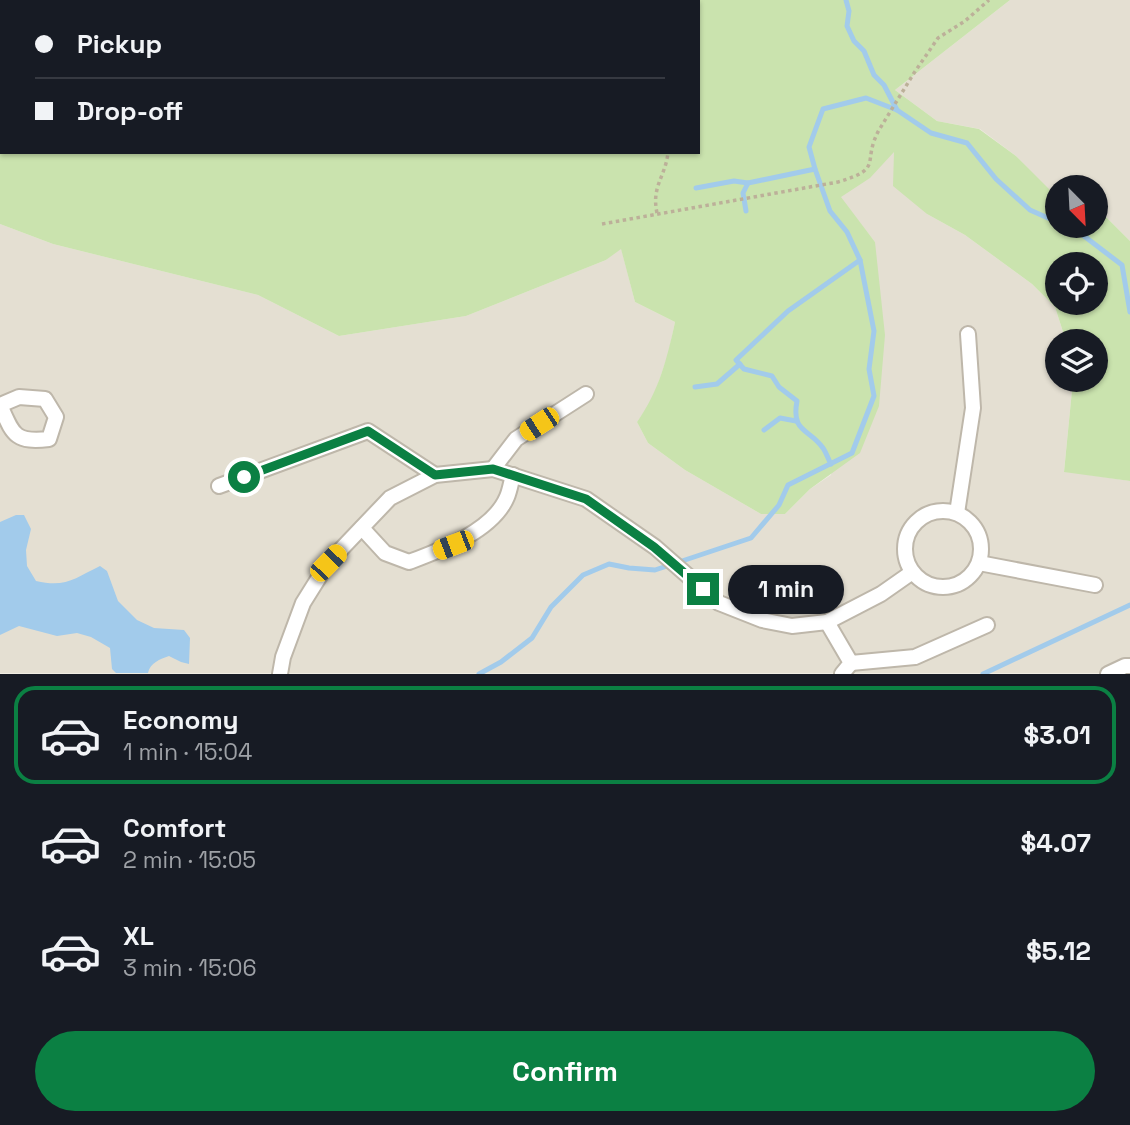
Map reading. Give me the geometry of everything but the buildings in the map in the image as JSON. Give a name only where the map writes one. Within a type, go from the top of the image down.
[{"type":"street","points":[[957,513],[973,408],[968,334]]},
{"type":"street","points":[[493,469],[516,439],[586,394]]},
{"type":"street","points":[[219,486],[368,431],[435,475]]},
{"type":"street","points":[[280,674],[283,657],[303,603],[328,563],[390,498],[435,475],[493,469],[586,499],[654,547],[719,603],[762,620],[792,626],[827,622],[881,594],[911,573]]},
{"type":"street","points":[[362,528],[385,553],[409,562],[453,545],[485,524],[507,499],[513,475]]},
{"type":"street","points":[[942,510],[957,513],[978,533],[982,548],[979,564],[970,577],[950,588],[926,585],[911,573],[903,551],[908,531],[924,515],[942,510]]},
{"type":"street","points":[[979,564],[1095,586]]},
{"type":"street","points":[[827,622],[846,668],[915,657],[987,625]]},
{"type":"street","points":[[1108,674],[1130,666]]},
{"type":"path","points":[[601,223],[838,182],[864,173],[870,165],[874,139],[879,130],[939,38],[965,21],[989,0]]},
{"type":"path","points":[[657,213],[654,201],[656,186],[667,164],[668,154]]},
{"type":"shaded area","points":[[1010,0],[1130,0],[1130,241],[1108,219],[1108,175],[1045,175],[1045,187],[1016,156],[980,129],[937,121],[895,90]]},
{"type":"shaded area","points":[[894,151],[927,214],[965,235],[1032,284],[1045,297],[1045,315],[1058,315],[1062,329],[1045,329],[1045,392],[1072,392],[1064,471],[1130,481],[1130,673],[0,673],[0,224],[53,244],[258,295],[339,336],[466,316],[606,260],[621,248],[635,302],[675,322],[668,355],[652,401],[637,422],[648,443],[685,470],[761,514],[785,514],[810,489],[831,475],[875,242],[840,197]]},
{"type":"green space","points":[[700,0],[1010,0],[895,90],[937,121],[979,129],[1016,156],[1045,185],[1045,238],[1108,238],[1108,219],[1130,241],[1130,481],[1064,472],[1072,392],[1108,392],[1108,329],[1062,329],[1058,315],[1108,315],[1108,252],[1045,252],[1045,297],[1032,284],[965,235],[927,214],[893,186],[894,152],[870,178],[841,197],[875,242],[885,335],[879,406],[860,453],[810,489],[785,514],[761,514],[685,470],[648,443],[637,422],[661,374],[675,322],[635,302],[621,249],[606,260],[466,316],[339,336],[258,295],[53,244],[0,224],[0,154],[700,154]]},
{"type":"water","points":[[16,515],[24,515],[31,529],[26,550],[27,566],[36,581],[63,582],[100,566],[107,571],[118,601],[137,620],[154,628],[184,630],[190,638],[189,664],[169,656],[153,664],[148,673],[116,673],[112,669],[110,648],[91,637],[77,633],[57,636],[19,626],[0,635],[0,522]]},
{"type":"waterway","points":[[846,0],[849,11],[847,26],[897,110]]},
{"type":"waterway","points":[[479,674],[501,662],[532,638],[551,607],[583,575],[609,564],[655,570],[751,538],[779,505],[788,485],[852,453],[874,396],[869,369],[874,331],[860,260],[847,232],[830,211],[809,147],[823,109],[866,98],[897,110],[931,133],[967,143],[996,179],[1030,210],[1045,217]]},
{"type":"waterway","points":[[696,188],[734,181],[748,183],[815,169]]},
{"type":"waterway","points":[[746,211],[743,193],[748,183]]},
{"type":"waterway","points":[[1087,238],[1122,265],[1130,312]]},
{"type":"waterway","points":[[831,464],[823,448],[799,425],[797,401],[779,387],[772,376],[744,369],[736,360],[788,311],[860,260]]},
{"type":"waterway","points":[[695,387],[717,384],[740,364]]},
{"type":"waterway","points":[[764,430],[780,418],[796,421]]},
{"type":"waterway","points":[[983,674],[1130,605]]},
{"type":"route","points":[[244,477],[368,431],[435,475],[493,469],[586,499],[654,547],[703,589]]}]
